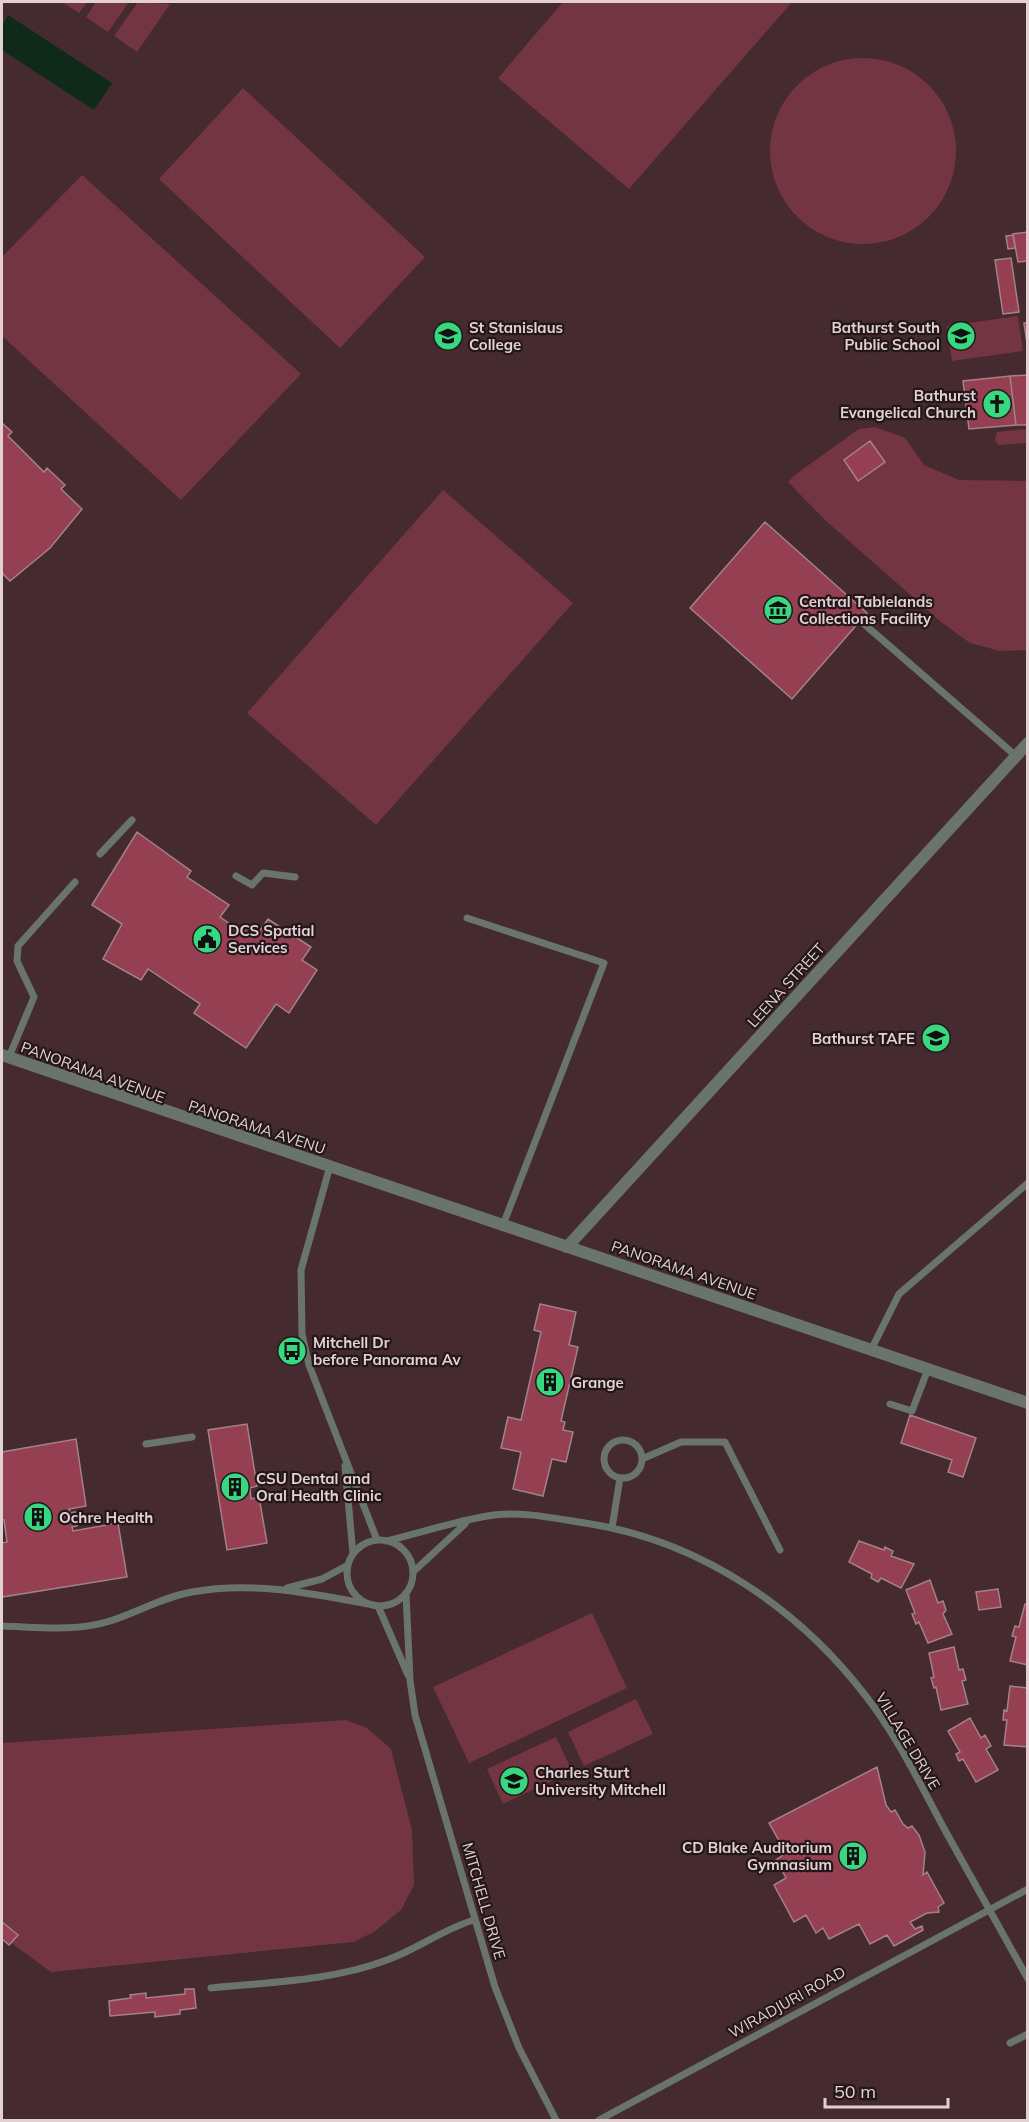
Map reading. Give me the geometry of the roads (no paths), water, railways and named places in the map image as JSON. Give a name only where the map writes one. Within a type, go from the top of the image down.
[{"type":"street","name":"LEENA STREET","points":[[567,1247],[1028,743]]},
{"type":"street","name":"PANORAMA AVENUE","points":[[5,1056],[175,1117]]},
{"type":"street","name":"PANORAMA AVENU","points":[[175,1117],[330,1166]]},
{"type":"street","name":"PANORAMA AVENUE","points":[[330,1166],[1028,1403]]},
{"type":"lane","points":[[863,623],[1016,756]]},
{"type":"lane","points":[[99,854],[132,819]]},
{"type":"lane","points":[[236,876],[252,885],[263,873],[295,877]]},
{"type":"lane","points":[[5,1056],[34,997],[17,961],[18,946],[75,882]]},
{"type":"lane","points":[[467,918],[604,963],[503,1226]]},
{"type":"lane","points":[[330,1166],[301,1270],[302,1334],[309,1365],[345,1458],[382,1541]]},
{"type":"lane","points":[[872,1350],[899,1293],[1028,1183]]},
{"type":"lane","points":[[890,1404],[912,1412],[928,1369]]},
{"type":"lane","points":[[146,1444],[192,1437]]},
{"type":"lane","points":[[624,1440],[631,1442],[640,1452],[642,1459],[635,1474],[620,1478],[613,1476],[604,1465],[605,1450],[610,1444],[624,1440]]},
{"type":"lane","points":[[642,1459],[681,1442],[725,1442],[780,1550]]},
{"type":"lane","points":[[345,1458],[353,1554]]},
{"type":"lane","points":[[612,1528],[620,1478]]},
{"type":"lane","name":"VILLAGE DRIVE","points":[[382,1541],[487,1516],[527,1516],[612,1528],[663,1543],[720,1569],[768,1600],[822,1646],[866,1695],[897,1742],[1028,1979]]},
{"type":"lane","points":[[2,1626],[89,1626],[110,1621],[173,1596],[193,1592],[285,1589],[378,1606],[389,1605],[406,1593],[413,1572],[467,1522]]},
{"type":"lane","points":[[368,1604],[360,1599],[349,1584],[348,1565],[353,1554],[368,1542],[382,1541],[405,1551],[413,1572]]},
{"type":"lane","points":[[285,1589],[322,1579],[348,1565]]},
{"type":"lane","name":"MITCHELL DRIVE","points":[[406,1593],[410,1680],[416,1715],[474,1920],[495,1987],[519,2048],[556,2121]]},
{"type":"lane","name":"MITCHELL DRIVE","points":[[378,1606],[410,1680]]},
{"type":"lane","name":"WIRADJURI ROAD","points":[[599,2121],[1028,1889]]},
{"type":"lane","points":[[212,1988],[337,1976],[390,1959],[450,1927],[474,1920]]},
{"type":"lane","points":[[1010,2043],[1028,2034]]},
{"type":"place","name":"St Stanislaus College","points":[[448,336]]},
{"type":"place","name":"Bathurst South Public School","points":[[961,336]]},
{"type":"place","name":"Bathurst Evangelical Church","points":[[997,404]]},
{"type":"place","name":"Central Tablelands Collections Facility","points":[[778,610]]},
{"type":"place","name":"DCS Spatial Services","points":[[207,939]]},
{"type":"place","name":"Bathurst TAFE","points":[[936,1038]]},
{"type":"place","name":"Mitchell Dr before Panorama Av","points":[[292,1351]]},
{"type":"place","name":"Grange","points":[[550,1382]]},
{"type":"place","name":"CSU Dental and Oral Health Clinic","points":[[235,1487]]},
{"type":"place","name":"Ochre Health","points":[[38,1517]]},
{"type":"place","name":"Charles Sturt University Mitchell","points":[[514,1781]]},
{"type":"place","name":"CD Blake Auditorium Gymnasium","points":[[853,1856]]}]
